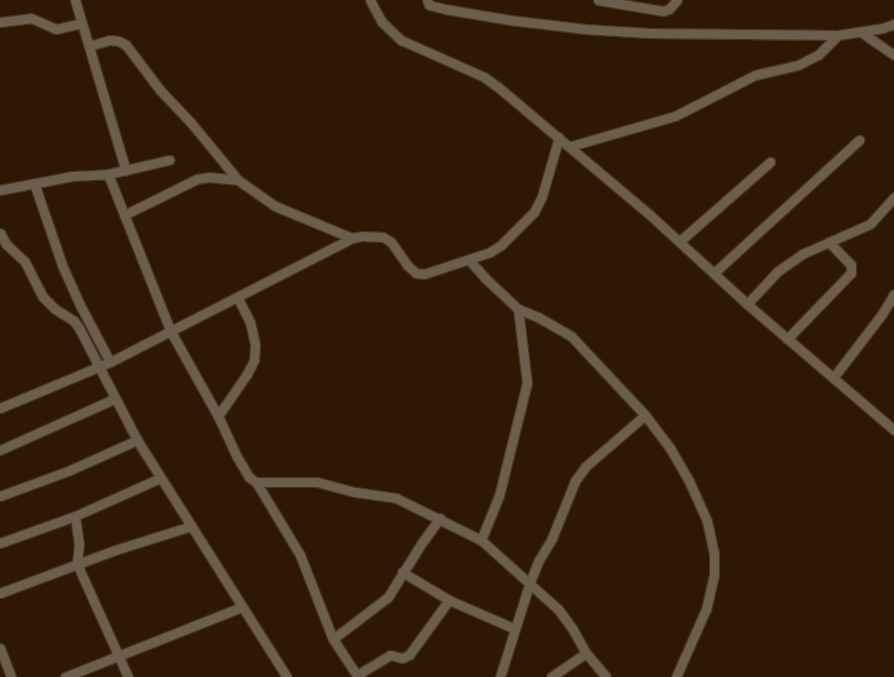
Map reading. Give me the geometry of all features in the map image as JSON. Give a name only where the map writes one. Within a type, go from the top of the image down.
[{"type":"street","points":[[75,0],[126,171]]},
{"type":"street","points":[[370,0],[381,21],[401,40],[484,77],[571,146],[680,241],[747,304],[894,430]]},
{"type":"street","points":[[427,0],[430,5],[445,10],[585,29],[649,33],[838,35],[894,24]]},
{"type":"street","points":[[598,0],[663,12],[669,9],[677,0]]},
{"type":"street","points":[[0,22],[31,18],[56,29],[81,23]]},
{"type":"street","points":[[861,32],[894,55]]},
{"type":"street","points":[[571,146],[674,116],[755,74],[798,65],[818,55],[838,35]]},
{"type":"street","points":[[89,46],[110,40],[126,45],[160,90],[192,124],[238,180],[274,206],[352,238]]},
{"type":"street","points":[[0,408],[100,367],[172,332],[352,238],[362,236],[383,238],[391,242],[407,265],[416,273],[424,274],[469,260],[501,245],[534,212],[542,196],[559,137]]},
{"type":"street","points":[[714,273],[859,140]]},
{"type":"street","points":[[0,190],[74,176],[126,171],[169,160]]},
{"type":"street","points":[[680,241],[770,162]]},
{"type":"street","points":[[108,174],[155,286],[172,332],[218,416],[237,457],[249,477],[256,482],[300,555],[333,639],[358,676],[390,655],[402,658],[409,655],[450,600]]},
{"type":"street","points":[[124,215],[197,179],[209,177],[238,180]]},
{"type":"street","points":[[34,183],[62,265],[110,362]]},
{"type":"street","points":[[747,304],[778,271],[802,254],[870,224],[894,197]]},
{"type":"street","points":[[0,233],[6,244],[25,262],[42,296],[56,309],[74,321],[137,440],[288,677]]},
{"type":"street","points":[[787,339],[851,273],[851,265],[829,242]]},
{"type":"street","points":[[469,260],[518,309],[572,337],[645,414],[670,448],[689,480],[707,521],[714,553],[714,575],[706,609],[676,677]]},
{"type":"street","points":[[833,378],[882,314],[894,294]]},
{"type":"street","points":[[218,416],[248,374],[254,360],[255,344],[250,322],[238,298]]},
{"type":"street","points":[[481,540],[498,496],[526,383],[518,309]]},
{"type":"street","points":[[0,450],[114,399]]},
{"type":"street","points":[[500,677],[530,582],[539,560],[552,538],[575,481],[585,467],[645,414]]},
{"type":"street","points":[[0,496],[68,471],[137,440]]},
{"type":"street","points":[[0,543],[75,516],[160,478]]},
{"type":"street","points":[[256,482],[317,482],[364,494],[380,494],[396,498],[440,518],[481,540],[530,582],[572,628],[586,653],[606,677]]},
{"type":"street","points":[[75,516],[79,544],[77,564],[128,677]]},
{"type":"street","points":[[333,639],[388,597],[402,572],[440,518]]},
{"type":"street","points":[[0,593],[77,564],[191,526]]},
{"type":"street","points":[[402,572],[450,600],[515,629]]},
{"type":"street","points":[[65,677],[118,654],[242,607]]},
{"type":"street","points":[[0,648],[11,677]]},
{"type":"street","points":[[552,677],[586,653]]}]
